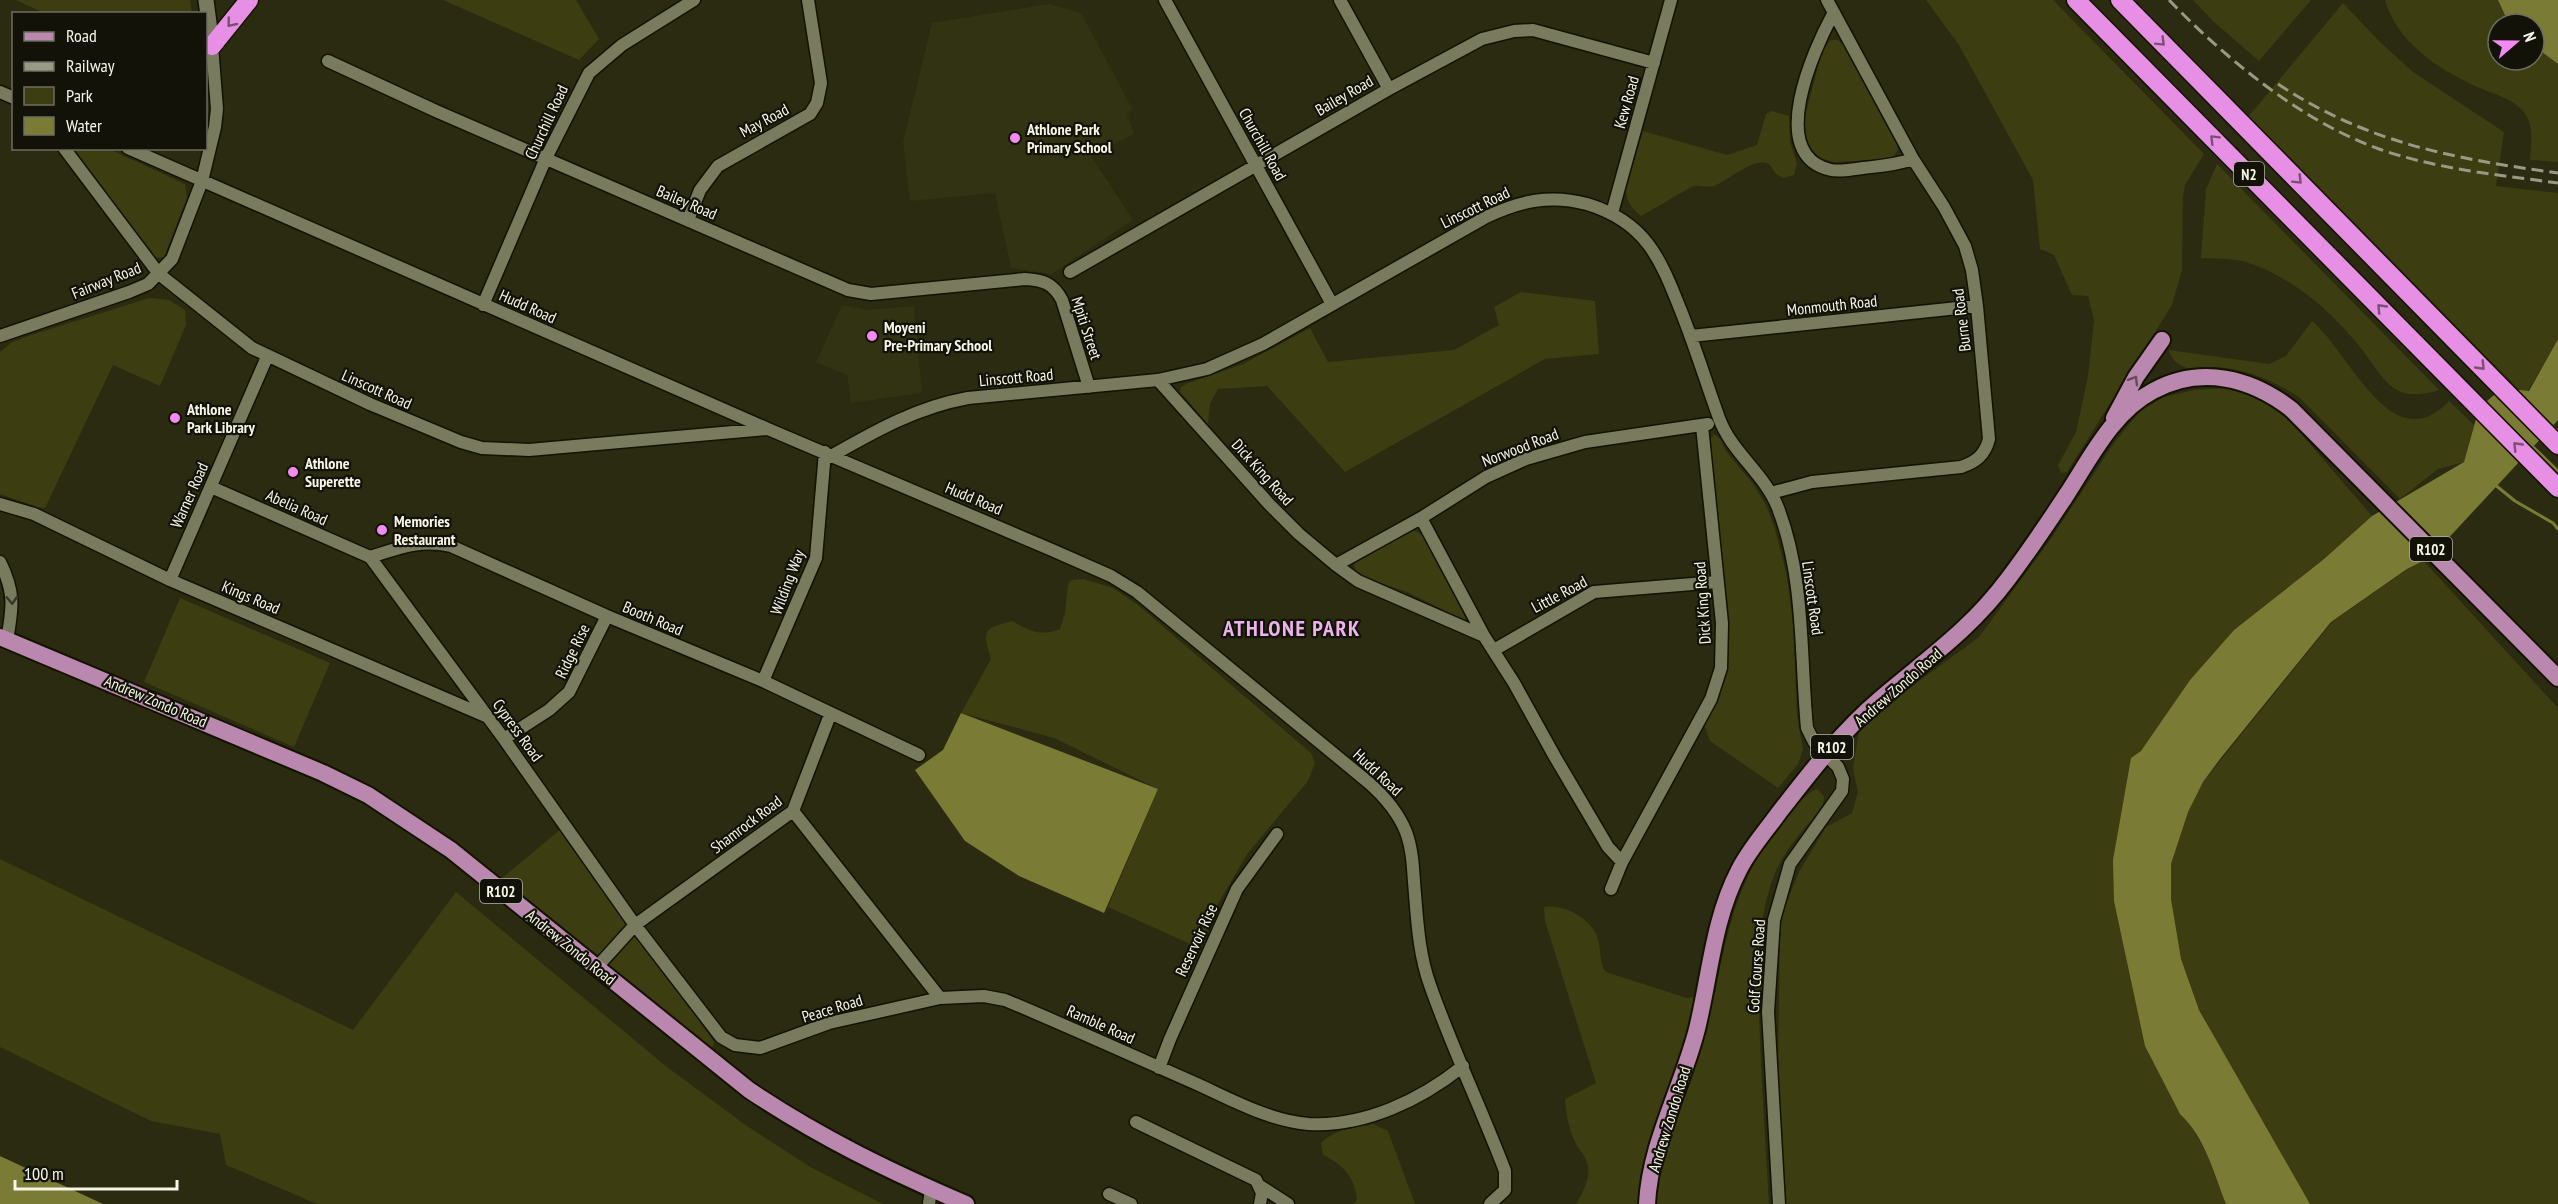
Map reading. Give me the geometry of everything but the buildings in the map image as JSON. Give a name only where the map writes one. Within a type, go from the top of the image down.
[{"type":"highway","points":[[212,46],[249,0]]},
{"type":"highway","name":"N2","points":[[2076,0],[2558,488]]},
{"type":"highway","name":"N2","points":[[2120,0],[2558,445]]},
{"type":"main road","points":[[2113,424],[2124,396],[2162,340]]},
{"type":"main road","name":"Andrew Zondo Road","points":[[1647,1204],[1657,1147],[1697,1028],[1718,923],[1729,891],[1751,850],[1826,754],[1879,700],[1954,639],[1983,610],[2055,512],[2113,424],[2139,399],[2169,384],[2194,378],[2224,377],[2260,388],[2291,408],[2558,678]]},
{"type":"main road","name":"Andrew Zondo Road","points":[[3,638],[323,773],[368,795],[451,850],[702,1054],[788,1116],[930,1197],[966,1204]]},
{"type":"street","points":[[206,0],[212,46]]},
{"type":"street","name":"Churchill Road","points":[[483,305],[546,158],[589,73],[622,45],[694,0]]},
{"type":"street","name":"May Road","points":[[688,220],[704,184],[718,166],[810,114],[817,103],[821,83],[808,0]]},
{"type":"street","name":"Churchill Road","points":[[1165,0],[1332,304]]},
{"type":"street","points":[[1340,0],[1389,89]]},
{"type":"street","name":"Kew Road","points":[[1612,213],[1671,0]]},
{"type":"street","name":"Burne Road","points":[[1771,493],[1812,482],[1961,467],[1981,456],[1989,439],[1977,306],[1972,270],[1965,246],[1944,207],[1913,159],[1827,0]]},
{"type":"street","points":[[1833,14],[1818,42],[1806,78],[1796,127],[1799,142],[1807,155],[1819,165],[1832,170],[1893,165],[1913,159]]},
{"type":"street","name":"Bailey Road","points":[[1070,272],[1389,89],[1482,39],[1514,31],[1533,30],[1654,63]]},
{"type":"street","name":"Fairway Road","points":[[0,336],[148,284],[172,259],[202,181],[217,109],[212,46]]},
{"type":"street","name":"Bailey Road","points":[[328,61],[436,111],[859,293],[882,294],[1025,279],[1048,283]]},
{"type":"street","name":"Linscott Road","points":[[66,150],[159,274],[252,348],[267,357],[461,442],[482,448],[529,450],[768,429]]},
{"type":"street","name":"Hudd Road","points":[[132,150],[768,429],[1062,554],[1125,585],[1192,636],[1385,797],[1407,833],[1412,858],[1420,952],[1429,985],[1502,1163],[1507,1181],[1501,1196],[1490,1204]]},
{"type":"street","name":"Linscott Road","points":[[829,454],[906,416],[945,402],[1158,380],[1187,375],[1226,362],[1263,344],[1486,217],[1518,203],[1557,198],[1580,202],[1612,213],[1642,236],[1656,254],[1691,336],[1720,421],[1732,443],[1771,493],[1779,511],[1791,556],[1798,600],[1807,728],[1814,742],[1826,754]]},
{"type":"street","name":"Mpiti Street","points":[[1048,283],[1056,289],[1062,300],[1089,387]]},
{"type":"street","name":"Monmouth Road","points":[[1691,336],[1977,306]]},
{"type":"street","name":"Warner Road","points":[[170,580],[267,357]]},
{"type":"street","name":"Dick King Road","points":[[1158,380],[1277,512],[1336,565],[1358,581],[1484,636]]},
{"type":"street","name":"Norwood Road","points":[[1336,565],[1421,518],[1486,477],[1526,459],[1585,442],[1702,426],[1720,421]]},
{"type":"street","name":"Dick King Road","points":[[1611,889],[1622,862],[1717,684],[1723,645],[1702,426]]},
{"type":"street","name":"Wilding Way","points":[[762,681],[813,567],[829,454]]},
{"type":"street","name":"Abelia Road","points":[[211,487],[370,557]]},
{"type":"street","name":"Kings Road","points":[[0,504],[34,514],[170,580],[489,718]]},
{"type":"street","points":[[1421,518],[1484,636],[1608,847],[1622,862]]},
{"type":"street","name":"Booth Road","points":[[370,557],[417,543],[433,542],[451,546],[607,616],[762,681],[919,755]]},
{"type":"street","name":"Cypress Road","points":[[370,557],[489,718],[635,925],[709,1023],[721,1037],[735,1046]]},
{"type":"street","points":[[0,562],[8,579],[13,604],[3,638]]},
{"type":"street","name":"Little Road","points":[[1494,650],[1594,592],[1717,582]]},
{"type":"street","name":"Ridge Rise","points":[[504,739],[549,710],[569,692],[607,616]]},
{"type":"street","name":"Shamrock Road","points":[[635,925],[793,811],[830,714]]},
{"type":"street","name":"Golf Course Road","points":[[1779,1204],[1768,1012],[1771,948],[1774,920],[1790,864],[1842,791],[1843,779],[1838,767],[1826,754]]},
{"type":"street","points":[[793,811],[940,998]]},
{"type":"street","name":"Reservoir Rise","points":[[1159,1068],[1237,889],[1277,834]]},
{"type":"street","points":[[597,968],[635,925]]},
{"type":"street","name":"Ramble Road","points":[[940,998],[984,996],[1005,1000],[1275,1117],[1309,1124],[1352,1120],[1401,1104],[1438,1086],[1463,1066]]},
{"type":"street","name":"Peace Road","points":[[735,1046],[760,1048],[829,1023],[940,998]]},
{"type":"street","points":[[1136,1122],[1256,1180],[1260,1186],[1288,1204]]},
{"type":"street","points":[[1260,1186],[1260,1204]]},
{"type":"street","points":[[1109,1194],[1131,1204]]},
{"type":"shaded area","name":"Athlone Park Primary School","points":[[1049,4],[1081,13],[1133,110],[1127,113],[1134,134],[1091,156],[1133,220],[1051,274],[1011,268],[995,193],[910,201],[903,142],[932,23]]},
{"type":"shaded area","name":"Moyeni Pre-Primary School","points":[[842,305],[867,310],[914,306],[922,393],[851,403],[847,375],[816,362]]},
{"type":"green space","points":[[16,0],[190,0],[192,12],[42,12]]},
{"type":"green space","points":[[443,0],[576,0],[599,39],[579,60]]},
{"type":"green space","points":[[1926,0],[2053,0],[2204,154],[2185,185],[2182,270],[2172,305],[2067,472],[2061,473],[2058,465],[2076,432],[2088,376],[2094,320],[2088,296],[2072,295],[2054,255],[2040,249],[2033,180],[1959,45]]},
{"type":"green space","points":[[2193,0],[2311,0],[2259,61],[2214,22]]},
{"type":"green space","points":[[2385,0],[2498,0],[2504,12],[2486,12],[2486,72],[2546,72],[2546,55],[2558,64],[2558,162],[2530,160],[2530,126],[2521,109],[2510,100],[2475,86],[2433,62],[2409,41],[2391,15]]},
{"type":"green space","points":[[2343,3],[2413,72],[2504,132],[2496,186],[2558,193],[2558,339],[2528,391],[2519,390],[2249,116]]},
{"type":"green space","points":[[1831,40],[1838,40],[1847,48],[1897,142],[1898,150],[1891,159],[1834,162],[1820,158],[1806,143],[1803,123],[1823,48]]},
{"type":"green space","points":[[1772,111],[1789,116],[1790,142],[1797,164],[1794,175],[1783,178],[1776,174],[1769,164],[1756,163],[1714,186],[1695,186],[1641,216],[1632,207],[1626,188],[1643,131],[1727,155],[1757,145],[1766,114]]},
{"type":"green space","points":[[72,150],[111,150],[185,184],[187,198],[164,257],[152,256]]},
{"type":"green space","points":[[2217,164],[2439,390],[2410,394],[2391,386],[2333,317],[2307,295],[2280,277],[2242,261],[2201,258],[2206,189]]},
{"type":"green space","points":[[1521,292],[1595,301],[1599,354],[1545,359],[1345,472],[1267,386],[1218,389],[1210,404],[1208,424],[1180,392],[1181,387],[1186,384],[1243,364],[1310,328],[1328,362],[1454,350],[1499,325],[1494,307]]},
{"type":"green space","points":[[149,298],[169,300],[185,310],[186,325],[160,386],[113,365],[45,508],[0,494],[0,352],[11,343],[28,336]]},
{"type":"green space","points":[[2312,321],[2373,395],[2390,410],[2409,418],[2428,416],[2449,401],[2474,425],[2464,462],[2438,469],[2400,499],[2299,397],[2270,381],[2238,370],[2184,367],[2174,360],[2169,350],[2269,364],[2286,356]]},
{"type":"green space","points":[[2228,388],[2251,395],[2285,415],[2372,516],[2324,559],[2234,630],[2190,680],[2137,758],[2175,1098],[2207,1154],[2227,1204],[1786,1204],[1778,1074],[1780,919],[1799,872],[1826,827],[1852,813],[1858,792],[1853,768],[1859,731],[1915,684],[1979,637],[2050,540],[2114,443],[2140,411],[2164,397],[2194,390]]},
{"type":"green space","points":[[1714,434],[1753,484],[1766,505],[1786,572],[1793,622],[1797,716],[1803,749],[1798,764],[1778,788],[1710,741],[1704,724],[1727,635],[1710,440]]},
{"type":"green space","points":[[1411,529],[1425,536],[1460,598],[1466,621],[1407,592],[1365,578],[1356,571],[1354,566],[1356,561]]},
{"type":"green space","points":[[2422,559],[2558,708],[2558,1204],[2302,1204],[2183,979],[2171,923],[2171,864],[2183,816],[2203,782],[2332,622]]},
{"type":"green space","points":[[1083,579],[1113,588],[1138,605],[1311,753],[1315,763],[1308,781],[1248,853],[1216,907],[1203,942],[1197,947],[1108,907],[1158,789],[1054,738],[961,713],[991,659],[986,642],[987,632],[995,626],[1012,621],[1029,630],[1041,632],[1060,629],[1065,613],[1068,584],[1072,580]]},
{"type":"green space","points":[[180,598],[330,663],[294,747],[144,682]]},
{"type":"green space","points":[[1817,789],[1824,796],[1823,804],[1786,853],[1776,871],[1764,911],[1761,933],[1759,997],[1769,1204],[1576,1204],[1586,1183],[1588,1166],[1571,1133],[1565,1099],[1596,1083],[1545,921],[1544,907],[1552,906],[1568,910],[1590,925],[1598,939],[1601,961],[1606,972],[1687,998],[1715,993],[1732,920],[1748,876],[1759,854],[1773,833],[1802,800]]},
{"type":"green space","points":[[561,829],[714,1042],[712,1049],[502,878]]},
{"type":"green space","points":[[0,859],[353,1030],[456,892],[667,1067],[747,1126],[812,1168],[883,1204],[317,1204],[226,1165],[220,1134],[151,1121],[0,1047]]},
{"type":"green space","points":[[1373,1124],[1388,1131],[1415,1204],[1353,1204],[1357,1199],[1350,1178],[1342,1167],[1323,1155],[1321,1143],[1326,1138],[1345,1130]]},
{"type":"water","points":[[2498,0],[2558,0],[2558,64],[2546,55],[2546,12],[2504,12]]},
{"type":"water","points":[[2558,339],[2558,420],[2443,544],[2446,549],[2407,569],[2331,622],[2220,759],[2203,782],[2188,812],[2171,864],[2171,899],[2181,959],[2199,1010],[2310,1204],[2226,1204],[2202,1145],[2189,1123],[2180,1114],[2145,1046],[2114,901],[2113,860],[2131,758],[2141,751],[2190,680],[2234,630],[2324,559],[2372,516],[2464,462],[2479,408],[2502,388],[2529,391]]},
{"type":"water","points":[[961,713],[1158,789],[1104,913],[1019,876],[965,841],[915,770],[943,750]]},
{"type":"water","points":[[0,1156],[103,1204],[0,1204]]},
{"type":"waterway","points":[[2531,445],[2558,471]]},
{"type":"waterway","points":[[2494,484],[2515,501],[2553,523],[2558,529]]},
{"type":"railway","points":[[2169,0],[2215,44],[2266,86],[2293,105],[2350,137],[2379,149],[2423,162],[2558,183]]},
{"type":"railway","points":[[2278,84],[2345,121],[2413,145],[2483,161],[2558,173]]},
{"type":"place","name":"Athlone Park Primary School","points":[[1015,138]]},
{"type":"place","name":"Moyeni Pre-Primary School","points":[[872,336]]},
{"type":"place","name":"Athlone Park Library","points":[[175,418]]},
{"type":"place","name":"Athlone Superette","points":[[293,472]]},
{"type":"place","name":"Memories Restaurant","points":[[382,530]]},
{"type":"district","name":"ATHLONE PARK","points":[[1292,628]]}]
